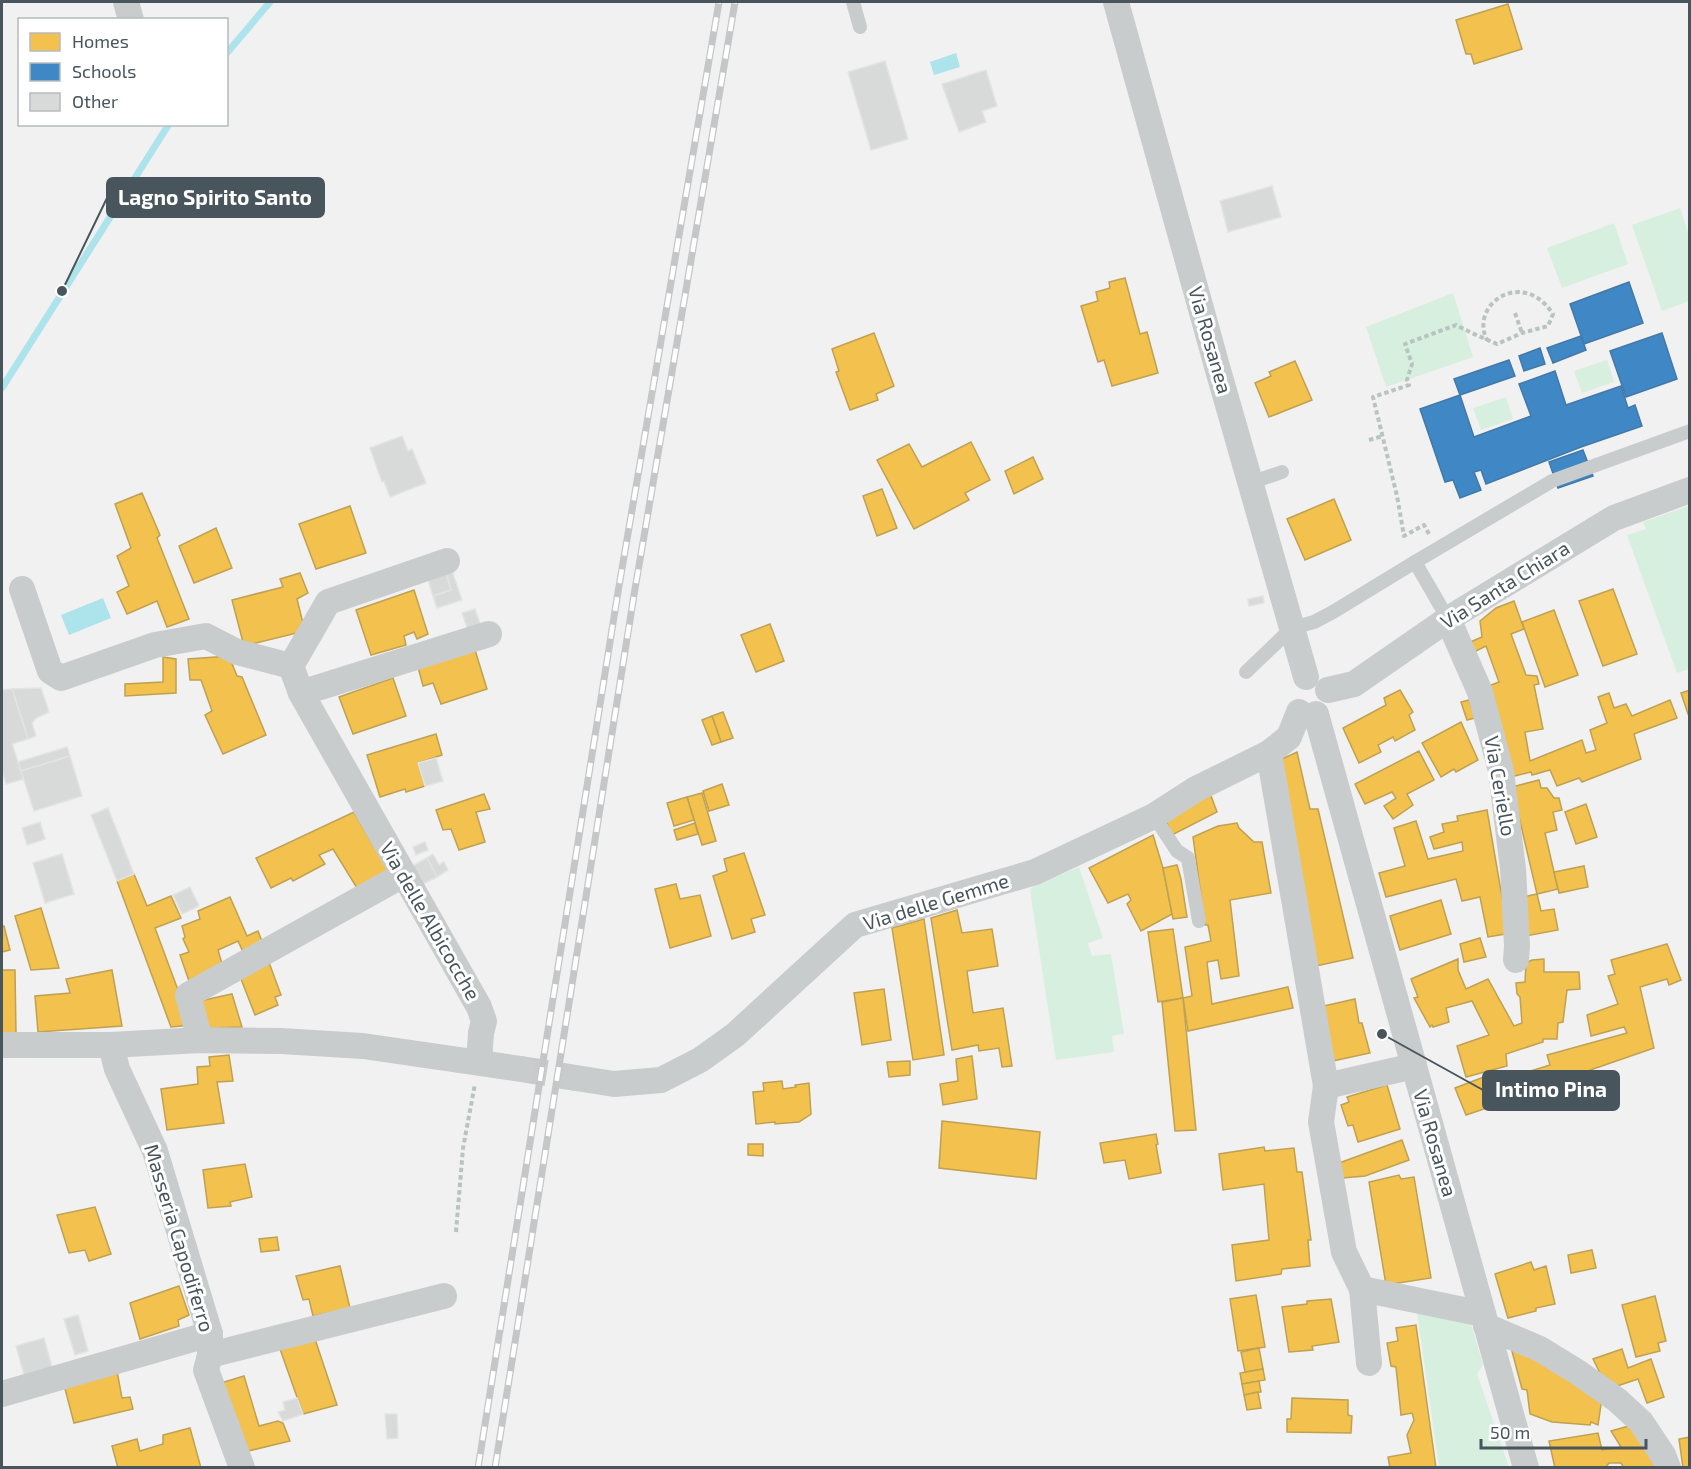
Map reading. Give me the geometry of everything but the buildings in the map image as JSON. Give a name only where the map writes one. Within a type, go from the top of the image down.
[{"type":"street","points":[[126,2],[130,18]]},
{"type":"street","name":"Via Rosanea","points":[[1116,2],[1292,628],[1317,684]]},
{"type":"street","name":"Via Santa Chiara","points":[[1317,684],[1354,684],[1448,619],[1614,518],[1689,489]]},
{"type":"street","points":[[22,589],[50,671],[61,678],[155,645],[206,636],[237,652],[291,666],[328,602],[447,561]]},
{"type":"street","name":"Via Ceriello","points":[[1448,619],[1480,692],[1501,771],[1513,869],[1516,960]]},
{"type":"street","points":[[301,693],[489,634]]},
{"type":"street","name":"Via delle Albicocche","points":[[291,666],[301,693],[479,1007],[484,1021],[479,1062]]},
{"type":"street","points":[[1300,680],[1317,684],[1328,702],[1322,711],[1308,713],[1292,702],[1290,696],[1295,684],[1300,680]]},
{"type":"street","name":"Via Rosanea","points":[[1308,713],[1414,1066],[1526,1467]]},
{"type":"street","name":"Via delle Gemme","points":[[576,1078],[614,1084],[661,1080],[700,1060],[735,1035],[855,925],[1035,872],[1154,816],[1196,789],[1269,753],[1289,737],[1308,713]]},
{"type":"street","points":[[1269,753],[1326,1086],[1321,1122],[1344,1252],[1362,1289],[1369,1364]]},
{"type":"street","points":[[200,1040],[188,995],[403,875]]},
{"type":"street","points":[[2,1045],[111,1045],[200,1040],[281,1041],[363,1046],[521,1069]]},
{"type":"street","name":"Masseria Capodiferro","points":[[111,1045],[117,1070],[155,1151],[210,1345],[206,1370],[242,1467]]},
{"type":"street","points":[[1326,1086],[1414,1066]]},
{"type":"street","points":[[1362,1289],[1485,1320],[1540,1349],[1617,1400],[1641,1422],[1663,1455],[1668,1467]]},
{"type":"street","points":[[2,1394],[210,1345],[444,1296]]},
{"type":"lane","points":[[853,2],[860,27]]},
{"type":"lane","points":[[1246,672],[1292,628],[1314,622],[1333,612],[1552,481],[1689,431]]},
{"type":"lane","points":[[1250,483],[1282,472]]},
{"type":"lane","points":[[1415,562],[1448,619]]},
{"type":"lane","points":[[1154,816],[1177,851],[1188,858],[1198,921]]},
{"type":"path","points":[[1433,540],[1424,525],[1404,536],[1397,496],[1373,397],[1409,385],[1407,380],[1412,364],[1405,344],[1456,325],[1487,340],[1497,344],[1522,333],[1548,326],[1553,314],[1539,297],[1522,291],[1502,296],[1488,309],[1483,327],[1487,340]]},
{"type":"path","points":[[1515,313],[1522,333]]},
{"type":"path","points":[[1369,440],[1383,436]]},
{"type":"path","points":[[456,1232],[463,1148],[479,1062]]},
{"type":"green space","points":[[1680,208],[1689,235],[1689,301],[1662,311],[1632,225]]},
{"type":"green space","points":[[1614,223],[1628,264],[1562,288],[1547,248]]},
{"type":"green space","points":[[1453,293],[1473,357],[1386,387],[1366,327]]},
{"type":"green space","points":[[1607,360],[1614,382],[1582,393],[1574,371]]},
{"type":"green space","points":[[1506,397],[1513,419],[1481,430],[1473,408]]},
{"type":"green space","points":[[1689,506],[1689,669],[1677,673],[1627,535],[1646,529],[1643,522]]},
{"type":"green space","points":[[1079,867],[1103,938],[1088,943],[1092,956],[1111,954],[1124,1034],[1112,1036],[1114,1052],[1056,1060],[1030,891],[1033,886]]},
{"type":"green space","points":[[1416,1305],[1469,1317],[1483,1365],[1477,1374],[1509,1467],[1439,1467]]},
{"type":"water","points":[[956,53],[960,67],[934,75],[930,62]]},
{"type":"water","points":[[103,598],[111,618],[69,635],[61,615]]},
{"type":"waterway","points":[[228,52],[270,2]]},
{"type":"waterway","points":[[2,388],[168,126]]},
{"type":"tunnel","points":[[521,1069],[576,1078]]},
{"type":"railway","points":[[478,1468],[618,592],[719,2]]},
{"type":"railway","points":[[495,1468],[634,595],[735,2]]},
{"type":"place","name":"Lagno Spirito Santo","points":[[62,291]]},
{"type":"place","name":"Intimo Pina","points":[[1382,1034]]}]
